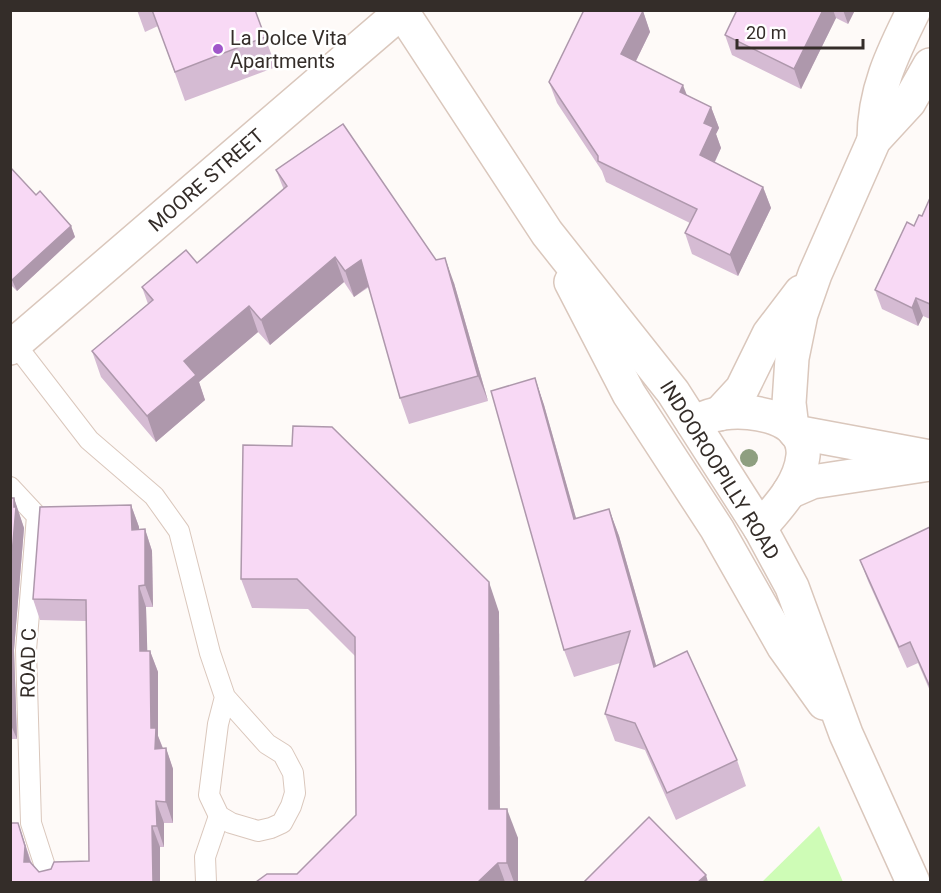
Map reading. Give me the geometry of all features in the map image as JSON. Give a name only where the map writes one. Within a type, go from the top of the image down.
[{"type":"street","points":[[874,140],[875,111],[883,76],[914,10]]},
{"type":"street","name":"INDOOROOPILLY ROAD","points":[[401,11],[547,233],[643,351],[706,418],[792,587],[846,734],[913,882]]},
{"type":"street","name":"MOORE STREET","points":[[13,346],[401,11]]},
{"type":"street","points":[[815,274],[769,334],[742,388],[706,418],[697,498],[760,528],[789,492],[801,466],[803,454],[793,430],[789,404],[792,358],[801,314],[815,274],[874,140],[909,102],[930,65]]},
{"type":"street","name":"INDOOROOPILLY ROAD","points":[[547,233],[624,386],[697,498],[784,647],[846,734]]},
{"type":"street","points":[[706,418],[764,414],[793,430],[930,457]]},
{"type":"street","points":[[789,492],[812,482],[930,464]]},
{"type":"lane","points":[[13,346],[89,440],[154,496],[179,531],[210,653],[225,697],[267,744],[283,754],[293,773],[295,793],[282,823],[271,828],[258,831],[241,828],[219,816],[209,795],[218,724],[225,697]]},
{"type":"lane","name":"ROAD C","points":[[10,487],[37,516],[26,650],[31,823],[50,882]]},
{"type":"lane","points":[[206,882],[205,857],[219,816]]},
{"type":"green space","points":[[819,826],[843,882],[762,882]]},
{"type":"building","points":[[152,10],[255,10],[265,37],[175,72]]},
{"type":"building","points":[[584,10],[643,11],[621,54],[683,85],[680,92],[711,107],[704,123],[713,127],[700,155],[763,187],[730,255],[685,233],[697,209],[598,161],[598,156],[549,82]]},
{"type":"building","points":[[737,10],[823,10],[794,69],[725,35]]},
{"type":"building","points":[[343,124],[436,260],[445,258],[478,376],[400,398],[361,260],[345,271],[335,257],[261,320],[249,306],[184,361],[196,375],[147,416],[92,351],[153,300],[142,287],[186,250],[197,263],[287,186],[276,170]]},
{"type":"building","points":[[10,167],[36,195],[40,191],[71,226],[12,280],[10,278]]},
{"type":"building","points":[[930,198],[930,304],[916,298],[912,308],[875,290],[907,222],[914,226],[919,215],[922,216]]},
{"type":"building","points":[[535,378],[574,519],[609,509],[654,667],[687,651],[737,760],[667,793],[635,723],[605,714],[630,631],[564,650],[491,391]]},
{"type":"building","points":[[293,426],[332,427],[489,582],[489,809],[507,809],[507,863],[498,863],[478,882],[256,882],[267,874],[297,874],[356,815],[355,637],[297,579],[241,579],[243,445],[292,446]]},
{"type":"building","points":[[10,498],[14,498],[14,507],[16,507],[10,578]]},
{"type":"building","points":[[131,505],[132,530],[145,529],[145,585],[139,586],[140,651],[150,651],[151,728],[156,728],[155,749],[166,748],[166,802],[156,801],[157,826],[152,826],[153,882],[10,882],[10,823],[18,823],[25,846],[24,862],[30,862],[39,872],[51,869],[54,862],[89,861],[86,600],[33,599],[40,507]]},
{"type":"building","points":[[930,527],[930,687],[910,642],[899,647],[860,560]]},
{"type":"building","points":[[649,817],[706,875],[698,882],[584,882]]},
{"type":"place","name":"La Dolce Vita Apartments","points":[[218,49]]}]
